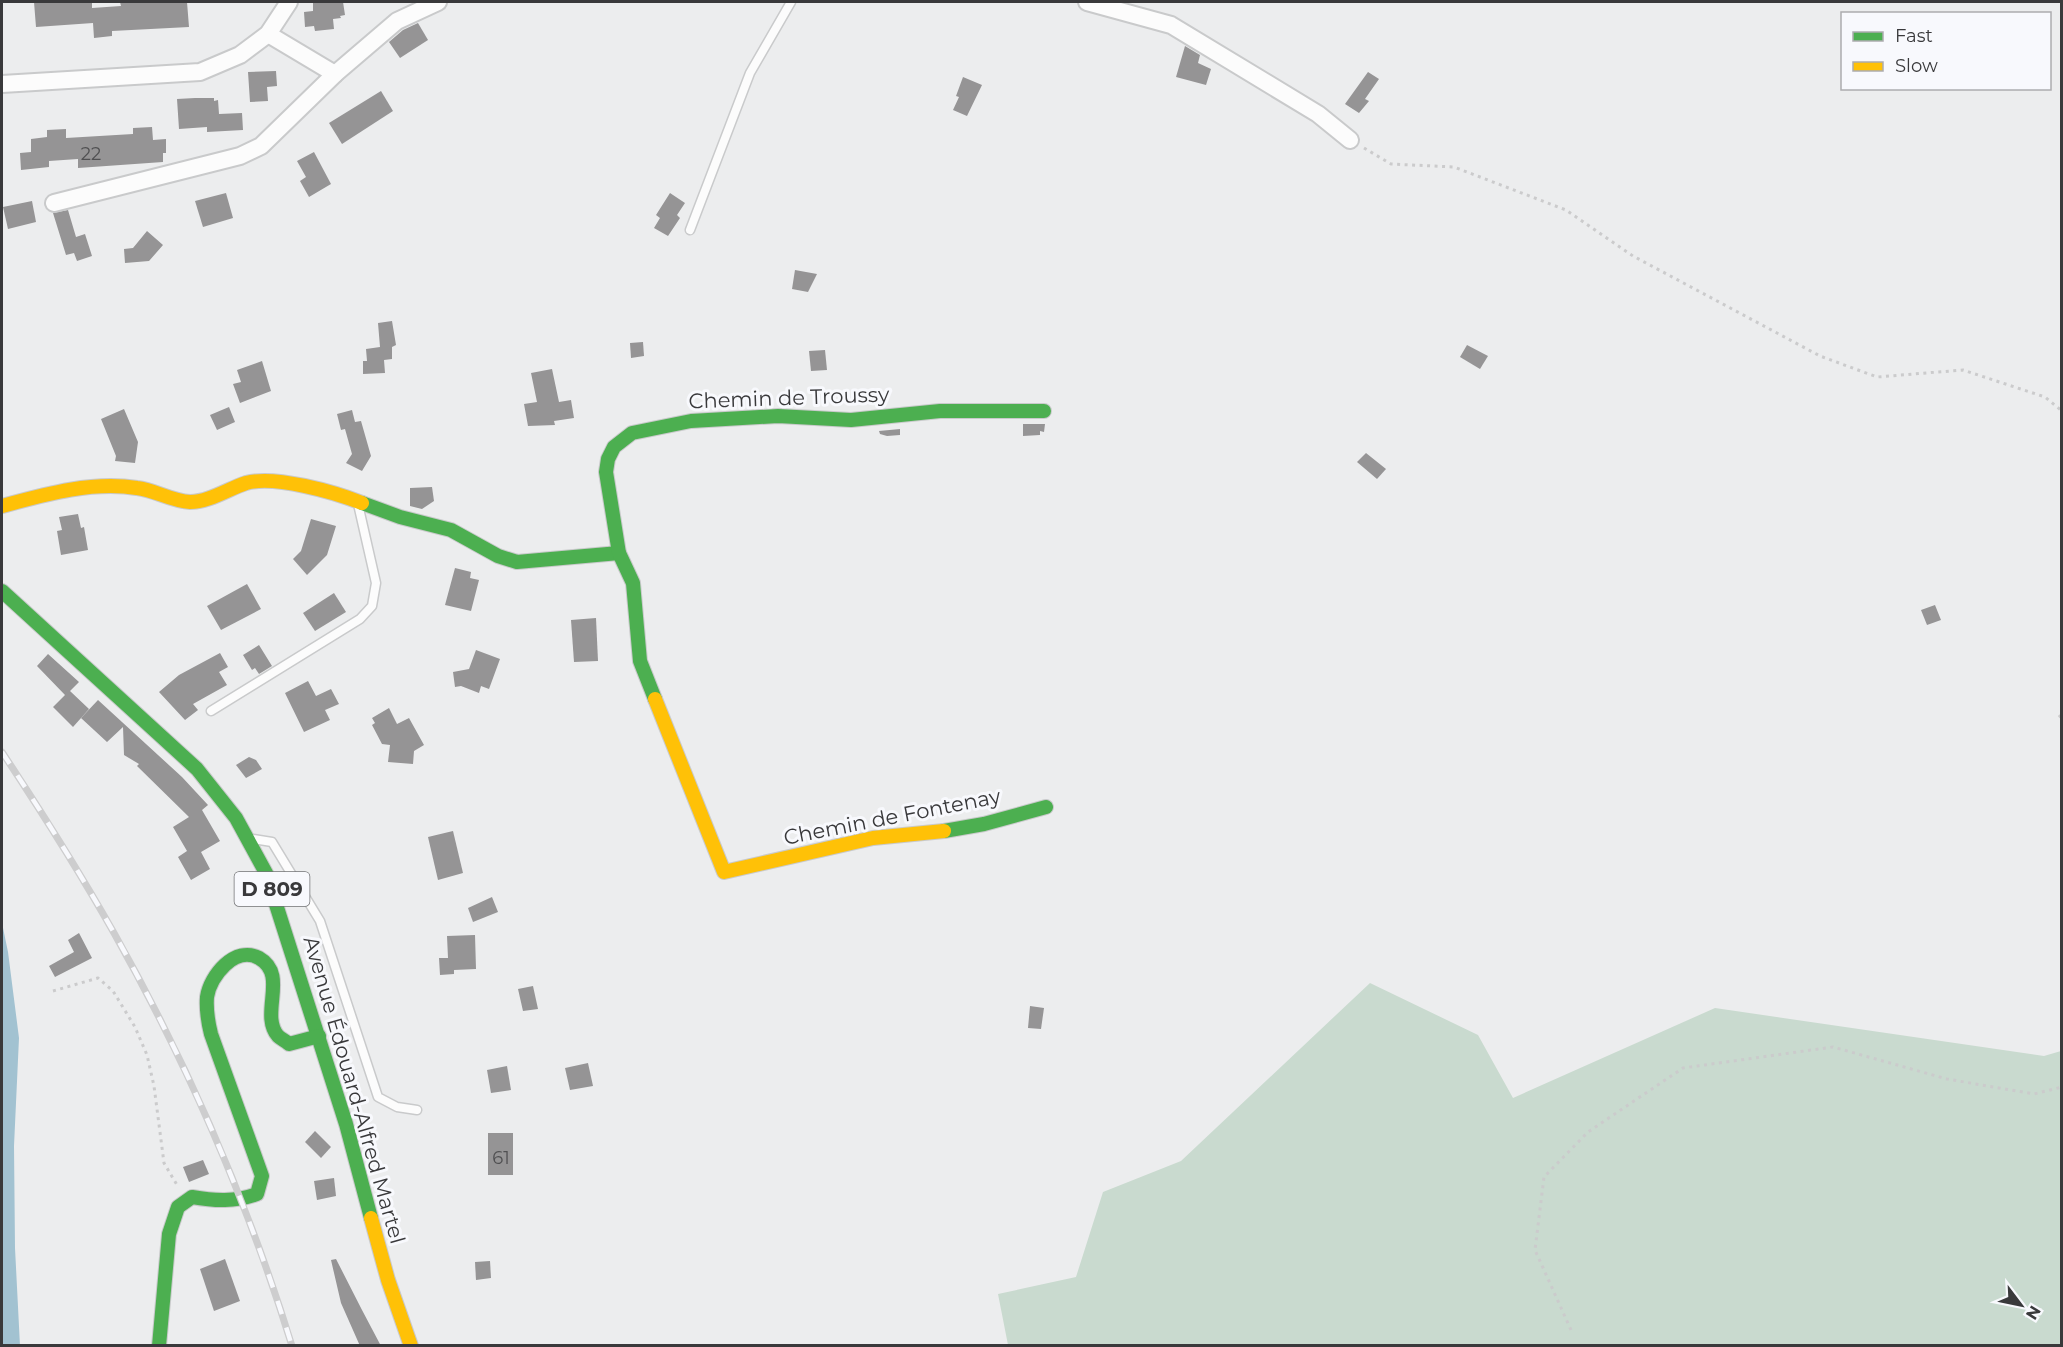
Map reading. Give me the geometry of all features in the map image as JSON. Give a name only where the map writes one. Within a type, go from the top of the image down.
[{"type":"street","points":[[2,84],[200,72],[240,55],[268,34],[289,2]]},
{"type":"street","points":[[54,204],[240,156],[261,146],[335,74],[397,21],[438,2]]},
{"type":"street","points":[[1087,2],[1171,25],[1318,114],[1350,140]]},
{"type":"street","points":[[268,34],[335,74]]},
{"type":"street","name":"Chemin de Troussy","points":[[619,553],[606,472],[608,459],[614,447],[632,433],[691,421],[778,416],[851,420],[940,411],[1044,411]]},
{"type":"street","points":[[2,506],[38,496],[107,484],[140,488],[191,502],[203,500],[247,483],[264,480],[333,492],[400,517],[451,530],[498,556],[517,562],[619,553]]},
{"type":"street","name":"Chemin de Fontenay","points":[[619,553],[633,583],[640,661],[724,872],[873,838],[935,833],[984,824],[1046,807]]},
{"type":"street","name":"Avenue Édouard-Alfred Martel","points":[[2,591],[197,769],[236,814],[250,839],[266,873],[319,1036],[346,1124],[387,1280]]},
{"type":"street","points":[[159,1346],[169,1234],[178,1207],[192,1197],[214,1201],[241,1200],[257,1194],[262,1176],[214,1045],[207,1005],[212,979],[234,958],[254,955],[270,969],[273,984],[271,1025],[276,1035],[289,1044],[319,1036]]},
{"type":"street","name":"D 809","points":[[387,1280],[393,1334]]},
{"type":"street","name":"D 809","points":[[387,1280],[411,1346]]},
{"type":"lane","points":[[690,230],[750,73],[791,2]]},
{"type":"lane","points":[[211,711],[360,619],[372,606],[376,584],[358,501]]},
{"type":"lane","points":[[250,839],[272,842],[320,921],[378,1097],[397,1107],[417,1110]]},
{"type":"path","points":[[1350,140],[1391,164],[1454,167],[1566,210],[1633,256],[1820,356],[1877,377],[1963,370],[2045,397],[2061,411]]},
{"type":"path","points":[[53,991],[98,978],[113,992],[135,1027],[147,1055],[154,1086],[164,1163],[178,1187],[192,1197]]},
{"type":"path","points":[[1571,1330],[1535,1250],[1544,1177],[1588,1132],[1683,1068],[1833,1047],[1947,1079],[2034,1094],[2061,1087]]},
{"type":"green space","points":[[1370,983],[1478,1035],[1513,1098],[1715,1008],[2044,1056],[2061,1051],[2061,1345],[1008,1345],[998,1294],[1076,1277],[1103,1192],[1181,1161]]},
{"type":"water","points":[[2,923],[19,1038],[14,1146],[15,1248],[20,1346],[2,1345]]},
{"type":"building","points":[[34,2],[92,2],[92,8],[121,6],[120,2],[187,2],[189,27],[112,31],[112,36],[94,38],[93,23],[36,27]]},
{"type":"building","points":[[313,2],[343,2],[345,15],[333,19],[334,29],[315,31],[314,26],[305,27],[304,12],[313,11]]},
{"type":"building","points":[[418,23],[428,40],[400,58],[389,42],[403,30]]},
{"type":"building","points":[[1185,46],[1200,55],[1198,63],[1211,69],[1206,85],[1176,77]]},
{"type":"building","points":[[276,71],[277,86],[267,87],[268,101],[250,102],[248,72]]},
{"type":"building","points":[[1368,72],[1379,79],[1365,99],[1369,101],[1359,113],[1345,104]]},
{"type":"building","points":[[963,77],[982,85],[967,116],[953,110],[959,97],[956,96]]},
{"type":"building","points":[[381,91],[393,111],[342,144],[329,123]]},
{"type":"building","points":[[177,99],[218,100],[219,114],[242,113],[243,130],[207,132],[207,127],[179,129]]},
{"type":"building","points":[[152,127],[153,140],[166,139],[166,153],[163,153],[163,162],[78,168],[78,159],[49,161],[49,167],[21,170],[20,153],[31,152],[31,139],[47,137],[47,130],[66,129],[66,138],[133,134],[133,128]]},
{"type":"building","points":[[314,152],[331,184],[309,197],[300,181],[306,177],[297,161]]},
{"type":"building","points":[[226,193],[233,218],[203,227],[195,201]]},
{"type":"building","points":[[670,193],[685,203],[677,215],[680,218],[668,236],[654,228],[660,218],[656,215]]},
{"type":"building","points":[[32,201],[36,222],[8,229],[3,207]]},
{"type":"building","points":[[68,210],[76,237],[85,234],[92,256],[77,261],[74,253],[66,255],[53,213]]},
{"type":"building","points":[[147,231],[163,245],[149,261],[125,263],[124,249],[133,248]]},
{"type":"building","points":[[795,270],[817,274],[808,292],[792,289]]},
{"type":"building","points":[[392,321],[396,345],[392,347],[392,359],[384,360],[385,373],[363,374],[363,361],[367,361],[366,349],[380,347],[378,323]]},
{"type":"building","points":[[643,342],[644,356],[631,358],[630,343]]},
{"type":"building","points":[[1467,345],[1488,356],[1480,369],[1460,357]]},
{"type":"building","points":[[825,350],[827,370],[811,371],[809,351]]},
{"type":"building","points":[[262,361],[271,391],[240,403],[233,384],[241,382],[237,370]]},
{"type":"building","points":[[552,369],[559,402],[571,400],[574,418],[554,421],[555,425],[528,426],[524,404],[537,402],[531,373]]},
{"type":"building","points":[[229,407],[235,422],[217,430],[210,415]]},
{"type":"building","points":[[124,409],[138,442],[135,463],[115,461],[116,456],[101,419]]},
{"type":"building","points":[[352,410],[355,422],[361,421],[371,456],[362,471],[346,463],[352,454],[345,429],[341,430],[337,414]]},
{"type":"building","points":[[1023,424],[1045,424],[1044,432],[1040,431],[1040,435],[1023,436]]},
{"type":"building","points":[[900,429],[900,435],[887,436],[880,434],[879,431]]},
{"type":"building","points":[[1366,453],[1386,469],[1377,479],[1357,462]]},
{"type":"building","points":[[432,487],[434,501],[422,509],[410,506],[410,488]]},
{"type":"building","points":[[78,514],[81,528],[84,527],[88,550],[61,555],[57,531],[62,530],[59,517]]},
{"type":"building","points":[[311,519],[336,526],[327,555],[307,575],[293,559],[301,551]]},
{"type":"building","points":[[455,568],[471,572],[470,578],[479,580],[471,611],[445,605]]},
{"type":"building","points":[[247,584],[261,609],[221,630],[207,606]]},
{"type":"building","points":[[334,593],[346,612],[315,631],[303,613]]},
{"type":"building","points":[[1935,605],[1941,620],[1927,625],[1921,610]]},
{"type":"building","points":[[596,618],[598,661],[574,662],[571,620]]},
{"type":"building","points":[[259,645],[272,666],[259,674],[255,668],[252,670],[243,655]]},
{"type":"building","points":[[476,650],[500,659],[489,689],[481,686],[479,693],[461,686],[455,687],[453,672],[469,669]]},
{"type":"building","points":[[220,653],[228,667],[219,672],[227,685],[193,704],[198,710],[185,720],[159,692],[179,675]]},
{"type":"building","points":[[48,654],[79,682],[70,691],[89,709],[73,727],[53,707],[65,695],[37,666]]},
{"type":"building","points":[[308,681],[316,696],[331,689],[339,704],[325,710],[330,720],[304,732],[285,693]]},
{"type":"building","points":[[98,700],[182,777],[208,805],[202,810],[220,841],[201,852],[210,869],[191,880],[178,857],[187,851],[173,827],[189,817],[137,766],[139,764],[124,755],[123,727],[107,742],[81,718]]},
{"type":"building","points":[[389,708],[397,724],[409,718],[424,745],[414,751],[413,764],[388,762],[390,745],[382,744],[372,725],[375,723],[372,718]]},
{"type":"building","points":[[249,757],[256,760],[262,769],[246,778],[236,765]]},
{"type":"building","points":[[453,831],[463,873],[438,880],[428,837]]},
{"type":"building","points":[[492,897],[498,912],[473,922],[468,908]]},
{"type":"building","points":[[79,933],[92,958],[55,977],[49,966],[74,952],[68,940]]},
{"type":"building","points":[[475,935],[476,969],[454,970],[454,974],[440,975],[439,958],[448,958],[447,936]]},
{"type":"building","points":[[533,986],[538,1009],[523,1011],[518,989]]},
{"type":"building","points":[[1030,1006],[1044,1008],[1041,1029],[1028,1028]]},
{"type":"building","points":[[588,1063],[593,1086],[570,1090],[565,1068]]},
{"type":"building","points":[[507,1066],[511,1090],[491,1093],[487,1070]]},
{"type":"building","points":[[315,1131],[331,1147],[321,1158],[305,1142]]},
{"type":"building","points":[[488,1133],[513,1133],[513,1175],[488,1175]]},
{"type":"building","points":[[203,1160],[209,1174],[189,1182],[183,1167]]},
{"type":"building","points":[[334,1178],[336,1196],[317,1200],[314,1181]]},
{"type":"building","points":[[225,1259],[240,1301],[214,1311],[200,1269]]},
{"type":"building","points":[[336,1259],[381,1346],[360,1346],[341,1303],[331,1260]]},
{"type":"building","points":[[490,1261],[491,1278],[476,1280],[475,1262]]},
{"type":"railway","points":[[2,752],[60,841],[101,910],[141,982],[191,1083],[256,1239],[292,1346]]},
{"type":"traffic: fast","points":[[655,699],[640,661],[633,583],[619,553],[606,472],[608,459],[614,447],[632,433],[691,421],[778,416],[851,420],[940,411],[1044,411]]},
{"type":"traffic: fast","points":[[362,503],[400,517],[451,530],[498,556],[517,562],[619,553]]},
{"type":"traffic: fast","points":[[2,591],[197,769],[236,818],[266,873],[346,1124],[371,1218]]},
{"type":"traffic: fast","points":[[944,831],[984,824],[1046,807]]},
{"type":"traffic: fast","points":[[159,1346],[169,1234],[178,1207],[192,1197],[225,1200],[257,1194],[262,1176],[211,1034],[207,1016],[207,997],[213,980],[218,972],[233,959],[250,955],[259,958],[268,965],[272,974],[271,1017],[278,1036],[289,1044],[319,1036]]},
{"type":"traffic: slow","points":[[2,506],[52,493],[103,486],[137,488],[190,502],[211,498],[246,483],[258,481],[304,486],[362,503]]},
{"type":"traffic: slow","points":[[655,699],[724,872],[873,838],[944,831]]},
{"type":"traffic: slow","points":[[371,1218],[388,1280],[411,1346]]}]
